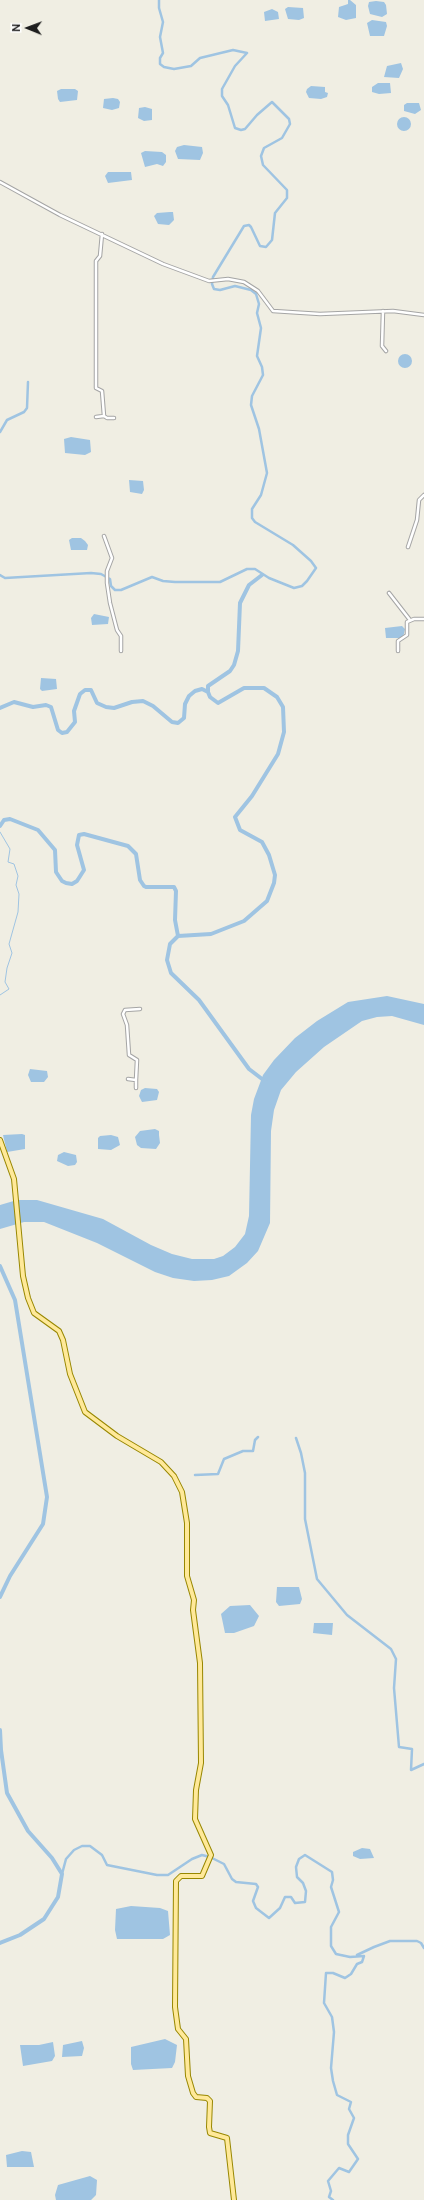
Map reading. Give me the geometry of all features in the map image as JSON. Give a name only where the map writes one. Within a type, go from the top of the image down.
[{"type":"main road","points":[[0,1140],[14,1179],[23,1276],[28,1298],[34,1313],[59,1331],[63,1340],[70,1374],[85,1412],[117,1436],[161,1462],[174,1476],[182,1492],[187,1523],[187,1576],[194,1600],[193,1610],[200,1670],[201,1763],[196,1790],[195,1819],[211,1854],[202,1876],[184,1876],[176,1881],[175,2007],[178,2029],[186,2039],[188,2076],[193,2093],[196,2097],[207,2098],[210,2101],[210,2133],[227,2138],[234,2200]]},
{"type":"street","points":[[0,182],[60,215],[163,264],[209,280],[228,279],[244,282],[258,291],[271,310],[280,313],[383,311],[407,312],[424,315]]},
{"type":"street","points":[[102,234],[100,256],[96,261],[96,388],[102,391],[104,416]]},
{"type":"street","points":[[383,311],[382,346],[386,351]]},
{"type":"street","points":[[96,417],[104,416],[106,418],[114,418]]},
{"type":"street","points":[[408,547],[417,520],[419,500],[424,495]]},
{"type":"street","points":[[104,536],[112,558],[107,571],[107,582],[110,602],[120,636],[121,651]]},
{"type":"street","points":[[389,593],[410,620]]},
{"type":"street","points":[[398,650],[398,641],[407,635],[406,624],[410,620],[424,619]]},
{"type":"street","points":[[136,1088],[137,1060],[129,1055],[127,1025],[123,1014],[125,1010],[140,1009]]},
{"type":"street","points":[[128,1079],[136,1080]]},
{"type":"water","points":[[348,0],[356,5],[356,18],[346,20],[338,17],[339,7],[348,4]]},
{"type":"water","points":[[369,2],[384,2],[386,5],[387,14],[382,17],[370,14],[368,6]]},
{"type":"water","points":[[288,7],[303,8],[304,18],[299,20],[288,19],[285,9]]},
{"type":"water","points":[[272,9],[278,12],[279,19],[265,21],[264,12]]},
{"type":"water","points":[[372,20],[386,22],[387,26],[384,36],[370,36],[367,23]]},
{"type":"water","points":[[401,63],[403,69],[399,78],[384,77],[387,66]]},
{"type":"water","points":[[378,83],[390,83],[391,93],[379,94],[372,92],[372,87]]},
{"type":"water","points":[[311,86],[325,87],[325,92],[328,93],[327,97],[321,99],[309,98],[306,92]]},
{"type":"water","points":[[61,89],[75,89],[78,91],[77,100],[60,102],[57,91]]},
{"type":"water","points":[[104,99],[118,99],[120,102],[119,108],[112,110],[103,108]]},
{"type":"water","points":[[407,103],[419,103],[421,110],[415,114],[404,111],[404,105]]},
{"type":"water","points":[[145,107],[152,109],[152,120],[144,121],[138,118],[139,108]]},
{"type":"water","points":[[401,117],[407,117],[411,121],[411,127],[407,131],[401,131],[397,127],[397,121]]},
{"type":"water","points":[[184,145],[202,147],[203,153],[200,160],[178,159],[175,151],[177,147]]},
{"type":"water","points":[[145,151],[162,152],[166,155],[166,162],[163,166],[157,164],[145,167],[141,153]]},
{"type":"water","points":[[108,172],[131,172],[132,180],[108,183],[105,176]]},
{"type":"water","points":[[173,212],[174,220],[169,225],[158,224],[154,216],[157,213]]},
{"type":"water","points":[[402,354],[408,354],[412,358],[412,364],[408,368],[402,368],[398,364],[398,358]]},
{"type":"water","points":[[71,437],[90,440],[91,452],[85,455],[65,453],[64,439]]},
{"type":"water","points":[[129,480],[143,481],[144,490],[142,494],[130,492]]},
{"type":"water","points":[[72,538],[81,538],[85,541],[88,545],[87,550],[71,550],[69,540]]},
{"type":"water","points":[[94,614],[109,617],[108,624],[92,625],[91,618]]},
{"type":"water","points":[[402,626],[405,629],[403,638],[386,638],[385,628]]},
{"type":"water","points":[[41,678],[56,679],[57,689],[42,691],[40,689]]},
{"type":"water","points":[[387,996],[424,1004],[424,1025],[392,1016],[377,1017],[362,1021],[324,1047],[296,1072],[281,1090],[274,1110],[271,1131],[270,1223],[258,1251],[247,1263],[229,1276],[212,1280],[194,1281],[173,1278],[155,1272],[97,1243],[44,1222],[24,1222],[0,1229],[0,1205],[17,1200],[37,1200],[103,1219],[151,1245],[172,1254],[192,1259],[214,1259],[223,1256],[235,1247],[245,1234],[249,1216],[251,1115],[254,1099],[263,1075],[274,1060],[295,1038],[317,1021],[348,1002]]},
{"type":"water","points":[[30,1069],[47,1071],[48,1077],[44,1082],[31,1082],[28,1075]]},
{"type":"water","points":[[145,1088],[157,1089],[159,1092],[157,1100],[142,1102],[139,1096],[141,1090]]},
{"type":"water","points":[[155,1129],[159,1131],[160,1143],[156,1149],[141,1148],[137,1145],[135,1137],[140,1131]]},
{"type":"water","points":[[3,1135],[25,1135],[25,1149],[7,1152]]},
{"type":"water","points":[[111,1135],[118,1137],[120,1145],[111,1150],[98,1149],[98,1138],[100,1136]]},
{"type":"water","points":[[64,1152],[76,1155],[77,1162],[75,1165],[68,1166],[57,1161],[58,1155]]},
{"type":"water","points":[[277,1587],[299,1587],[302,1599],[300,1604],[279,1606],[276,1602]]},
{"type":"water","points":[[250,1605],[259,1616],[254,1626],[234,1633],[225,1633],[221,1614],[230,1606]]},
{"type":"water","points":[[314,1623],[333,1623],[332,1635],[313,1633]]},
{"type":"water","points":[[362,1848],[370,1849],[374,1858],[360,1859],[353,1856],[353,1852]]},
{"type":"water","points":[[131,1906],[160,1908],[168,1911],[170,1935],[163,1939],[117,1939],[115,1930],[116,1909]]},
{"type":"water","points":[[165,2039],[177,2045],[175,2062],[172,2068],[133,2070],[131,2064],[131,2047]]},
{"type":"water","points":[[82,2041],[84,2048],[82,2056],[62,2057],[63,2045]]},
{"type":"water","points":[[53,2042],[55,2056],[52,2061],[23,2066],[20,2045],[39,2045]]},
{"type":"water","points":[[22,2151],[31,2152],[34,2167],[7,2167],[6,2155]]},
{"type":"water","points":[[90,2176],[97,2180],[96,2195],[91,2200],[56,2200],[55,2195],[58,2185]]},
{"type":"waterway","points":[[0,575],[5,578],[91,573],[101,574],[110,579],[111,586],[115,590],[121,590],[152,577],[163,581],[175,582],[220,582],[247,569],[255,569],[269,578],[294,588],[302,586],[316,568],[311,561],[293,545],[255,522],[252,518],[252,509],[261,495],[267,473],[259,429],[251,405],[252,396],[263,375],[262,367],[257,356],[261,328],[257,313],[259,304],[256,294],[251,290],[235,286],[220,290],[214,289],[212,284],[213,277],[244,226],[249,225],[251,227],[260,246],[266,247],[272,240],[275,213],[287,198],[287,190],[263,165],[261,156],[264,148],[282,138],[290,124],[289,119],[272,102],[257,115],[245,129],[241,130],[235,128],[228,105],[222,96],[222,89],[235,66],[247,53],[233,50],[200,58],[191,66],[174,69],[164,67],[160,64],[160,58],[163,53],[160,37],[163,22],[159,8],[159,0]]},
{"type":"waterway","points":[[0,432],[7,420],[24,412],[27,408],[28,382]]},
{"type":"waterway","points":[[262,575],[249,585],[240,603],[238,651],[234,665],[230,671],[208,686],[208,692],[210,697],[218,703],[244,688],[264,688],[277,697],[283,707],[284,732],[278,754],[252,796],[235,817],[240,830],[262,842],[269,855],[275,875],[274,883],[267,901],[244,921],[211,934],[178,936],[170,944],[167,960],[171,973],[199,1000],[249,1069],[266,1082]]},
{"type":"waterway","points":[[0,708],[14,702],[33,707],[46,705],[51,707],[58,730],[62,733],[67,732],[75,722],[74,711],[80,694],[85,690],[91,690],[97,703],[106,707],[114,708],[132,702],[143,701],[153,706],[172,722],[178,723],[184,718],[185,704],[189,696],[195,691],[202,689],[208,692]]},
{"type":"waterway","points":[[0,826],[4,820],[10,819],[38,830],[55,850],[56,872],[62,881],[72,884],[77,881],[84,870],[77,845],[79,835],[84,834],[128,846],[136,854],[140,880],[144,886],[174,887],[176,891],[175,920],[178,936]]},
{"type":"waterway","points":[[0,832],[10,849],[8,862],[14,864],[18,876],[16,885],[19,894],[18,912],[9,944],[12,953],[7,968],[5,982],[9,989],[0,995]]},
{"type":"waterway","points":[[0,1266],[15,1300],[47,1497],[43,1524],[10,1576],[0,1597]]},
{"type":"waterway","points":[[195,1475],[218,1474],[224,1459],[243,1451],[253,1451],[255,1440],[258,1437]]},
{"type":"waterway","points":[[296,1438],[305,1473],[305,1519],[317,1579],[347,1615],[391,1649],[396,1659],[394,1688],[399,1747],[412,1749],[411,1770],[424,1764]]},
{"type":"waterway","points":[[0,1730],[1,1750],[7,1793],[28,1831],[52,1858],[62,1874],[58,1897],[44,1919],[20,1935],[0,1943]]},
{"type":"waterway","points":[[62,1874],[66,1859],[74,1850],[82,1846],[90,1846],[102,1855],[107,1865],[157,1875],[168,1875],[192,1859],[202,1855],[224,1864],[232,1879],[236,1882],[256,1884],[258,1887],[253,1901],[256,1908],[269,1918],[280,1908],[285,1897],[291,1897],[295,1903],[305,1902],[306,1891],[303,1883],[297,1877],[296,1867],[299,1859],[305,1855],[332,1872],[333,1880],[331,1887],[339,1912],[331,1927],[331,1946],[336,1954],[350,1957],[364,1956],[362,1962],[357,1964],[351,1974],[345,1978],[333,1973],[326,1973],[324,2003],[332,2017],[334,2032],[331,2068],[333,2081],[337,2095],[351,2102],[349,2109],[354,2118],[348,2135],[348,2144],[358,2159],[349,2172],[339,2168],[328,2181],[331,2191],[329,2197],[333,2200]]},
{"type":"waterway","points":[[357,1955],[390,1941],[417,1941],[421,1943],[424,1948]]}]
